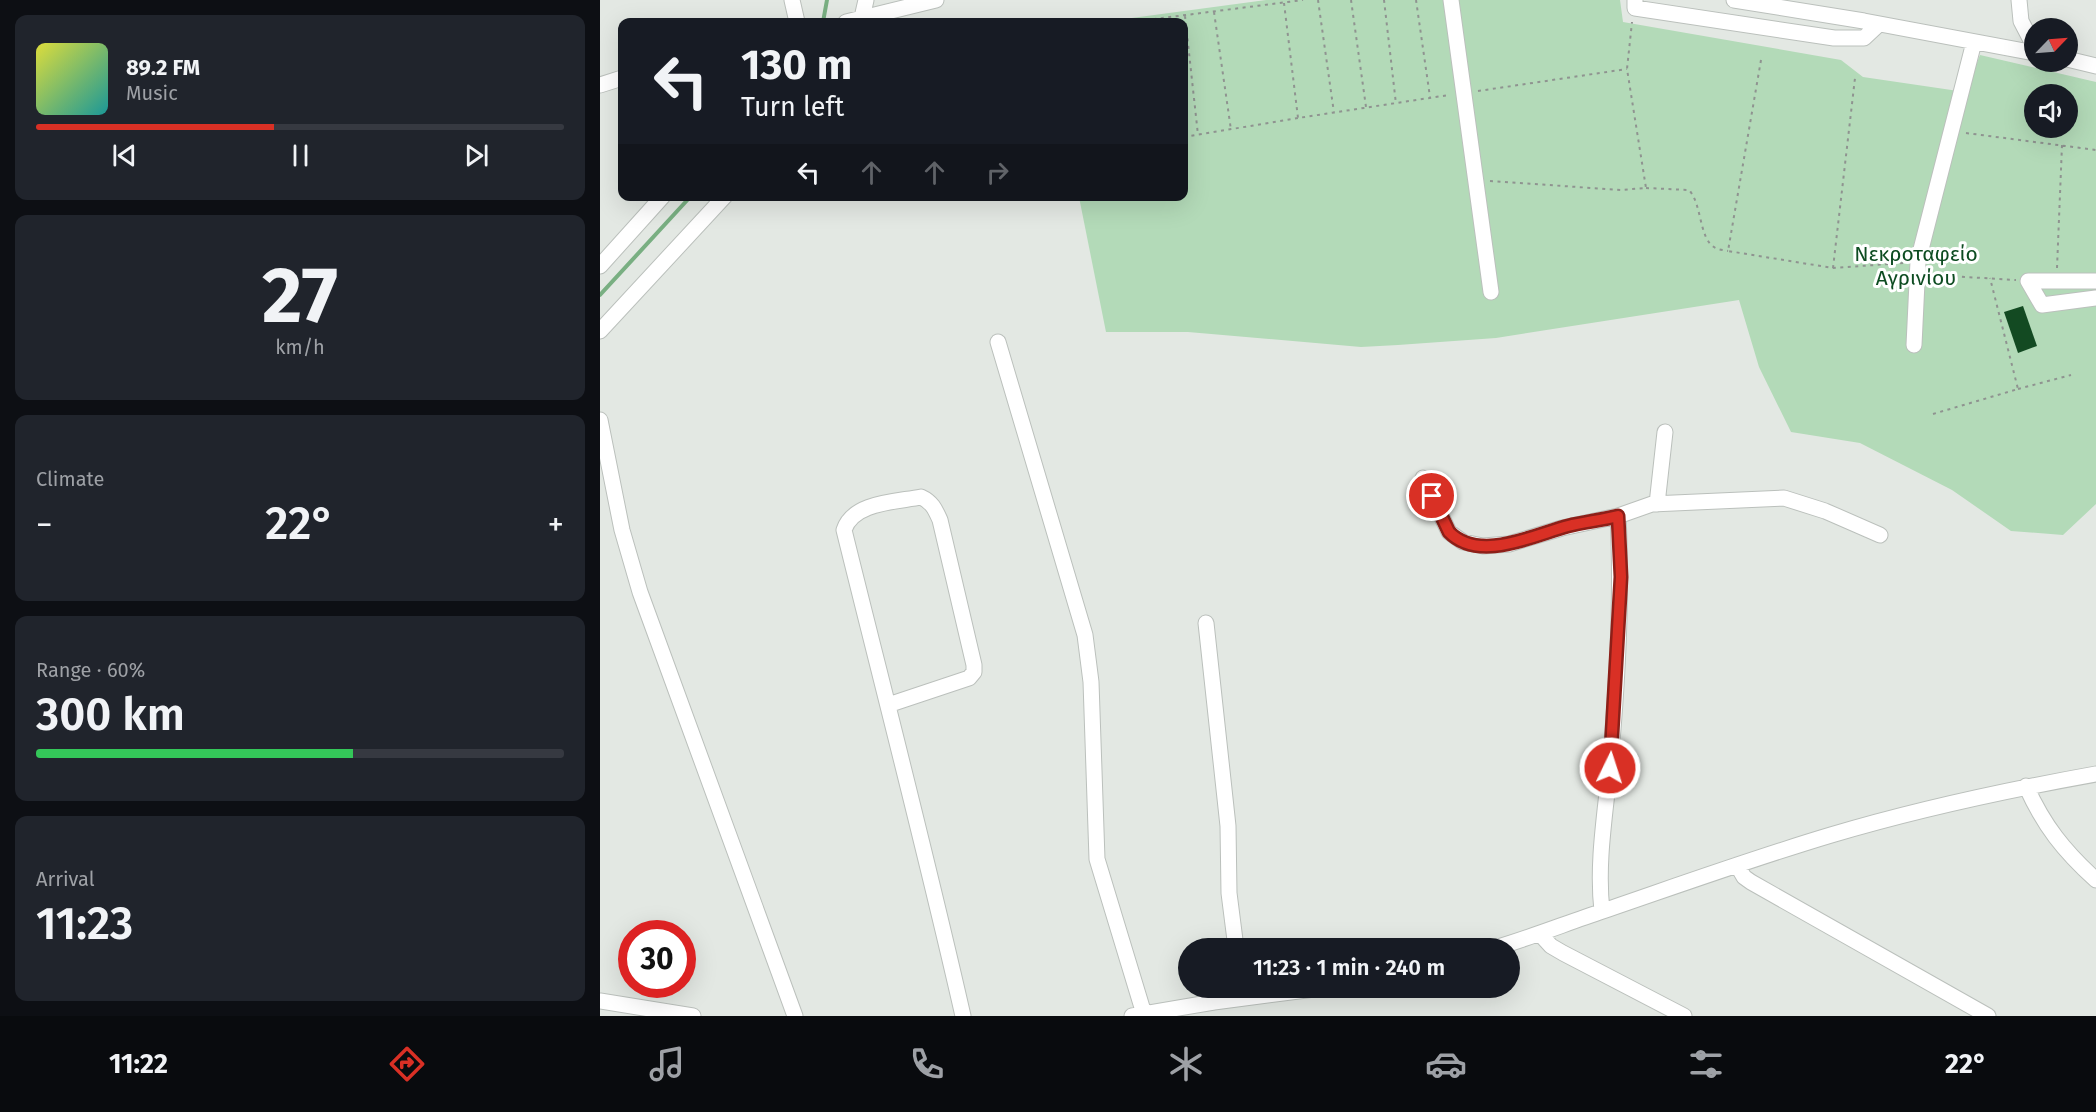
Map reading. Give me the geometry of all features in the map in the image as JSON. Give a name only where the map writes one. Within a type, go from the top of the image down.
[{"type":"street","points":[[792,0],[796,18]]},
{"type":"street","points":[[862,18],[866,0]]},
{"type":"street","points":[[869,18],[936,0]]},
{"type":"street","points":[[1451,0],[1491,292]]},
{"type":"street","points":[[1734,0],[2024,51]]},
{"type":"street","points":[[2019,0],[2021,21],[2024,27]]},
{"type":"street","points":[[1635,4],[1834,38],[1864,38],[1879,24]]},
{"type":"street","points":[[1914,345],[1918,268],[1974,42]]},
{"type":"street","points":[[2078,62],[2096,66]]},
{"type":"street","points":[[600,85],[618,79]]},
{"type":"street","points":[[600,266],[658,201]]},
{"type":"street","points":[[600,331],[720,201]]},
{"type":"street","points":[[2096,281],[2028,281],[2038,302],[2042,305],[2096,298]]},
{"type":"street","points":[[998,342],[1085,635],[1091,682],[1097,859],[1138,1015],[1220,998]]},
{"type":"street","points":[[600,420],[622,530],[637,582],[795,1016]]},
{"type":"street","points":[[1657,504],[1665,432]]},
{"type":"street","points":[[1423,478],[1449,532],[1458,539],[1473,545],[1501,546],[1574,525],[1618,516],[1646,505],[1784,498],[1825,511],[1880,535]]},
{"type":"street","points":[[888,705],[969,678],[974,672],[940,520],[933,505],[921,497],[871,507],[853,515],[844,530],[888,705],[930,870],[963,1016]]},
{"type":"street","points":[[1602,911],[1600,879],[1612,749],[1621,577],[1618,516]]},
{"type":"street","points":[[1206,623],[1228,826],[1228,893],[1235,938]]},
{"type":"street","points":[[1520,940],[1737,865],[1846,831],[2026,786],[2096,774]]},
{"type":"street","points":[[2026,786],[2051,833],[2069,855],[2096,880]]},
{"type":"street","points":[[1737,865],[1744,877],[1751,882],[1988,1016]]},
{"type":"street","points":[[1540,934],[1551,946],[1563,953],[1684,1016]]},
{"type":"street","points":[[600,1001],[693,1016]]},
{"type":"path","points":[[1170,18],[1303,0]]},
{"type":"path","points":[[1318,0],[1334,113]]},
{"type":"path","points":[[1351,0],[1366,107]]},
{"type":"path","points":[[1384,0],[1396,104]]},
{"type":"path","points":[[1416,0],[1430,98]]},
{"type":"path","points":[[1284,3],[1298,118]]},
{"type":"path","points":[[1635,4],[1627,69],[1646,188]]},
{"type":"path","points":[[1214,12],[1231,130]]},
{"type":"path","points":[[1188,43],[1198,135]]},
{"type":"path","points":[[1728,251],[1761,60]]},
{"type":"path","points":[[1188,136],[1366,107],[1627,69]]},
{"type":"path","points":[[1833,268],[1855,78]]},
{"type":"path","points":[[1952,131],[2096,150]]},
{"type":"path","points":[[2057,280],[2062,146]]},
{"type":"path","points":[[1476,179],[1502,183],[1621,190],[1646,188],[1689,190],[1695,199],[1711,245],[1728,251],[1833,268],[1918,268],[2028,281]]},
{"type":"path","points":[[1990,278],[2018,389]]},
{"type":"path","points":[[1933,414],[2071,375]]},
{"type":"green space","name":"Νεκροταφείο Αγρινίου","points":[[1266,0],[1620,0],[1623,22],[1841,60],[1863,77],[1965,92],[1980,55],[2024,65],[2024,72],[2053,72],[2096,82],[2096,504],[2063,535],[2011,531],[1952,490],[1860,443],[1791,432],[1759,367],[1739,300],[1496,338],[1398,345],[1361,347],[1188,332],[1106,332],[1080,201],[1188,201],[1188,18],[1132,18]]},
{"type":"building","points":[[2023,306],[2037,346],[2018,353],[2004,312]]},
{"type":"waterway","points":[[824,18],[827,0]]},
{"type":"waterway","points":[[600,295],[686,201]]},
{"type":"route","points":[[1432,496],[1449,532],[1463,542],[1473,545],[1493,547],[1509,544],[1574,525],[1618,516],[1621,577],[1610,768]]}]
